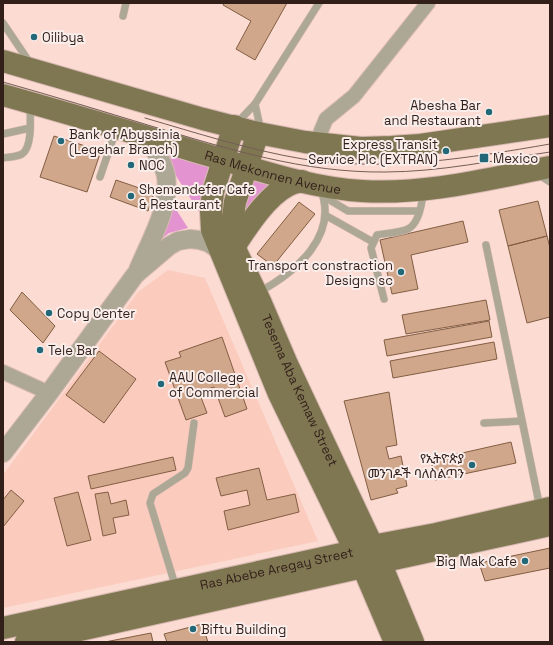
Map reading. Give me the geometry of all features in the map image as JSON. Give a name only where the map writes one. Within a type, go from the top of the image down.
[{"type":"main road","points":[[3,61],[203,119],[258,133],[305,142],[361,148],[420,145],[550,126]]},
{"type":"main road","name":"Ras Mekonnen Avenue","points":[[3,94],[314,187],[393,192],[544,173]]},
{"type":"main road","points":[[234,126],[213,192],[211,211],[212,230],[227,249],[250,221],[273,197],[287,186],[314,187]]},
{"type":"main road","name":"Tesema Aba Kemaw Street","points":[[258,133],[235,202],[227,249],[279,394],[413,642]]},
{"type":"main road","name":"Tesema Aba Kemaw Street","points":[[227,249],[256,293],[287,364],[367,556],[395,642]]},
{"type":"main road","name":"Ras Abebe Aregay Street","points":[[26,642],[367,556],[547,514]]},
{"type":"main road","name":"Ras Abebe Aregay Street","points":[[3,628],[66,631],[176,590],[367,556]]},
{"type":"street","points":[[318,143],[326,119],[354,96],[428,3]]},
{"type":"street","points":[[3,453],[49,393],[135,275],[157,226],[163,209],[167,189],[166,176],[162,164],[153,147],[144,136]]},
{"type":"street","points":[[135,275],[169,246],[178,241],[190,239],[199,240],[227,249]]},
{"type":"street","points":[[3,372],[49,393]]},
{"type":"lane","points":[[123,16],[126,3]]},
{"type":"lane","points":[[234,126],[255,104],[319,3]]},
{"type":"lane","points":[[3,23],[35,70]]},
{"type":"lane","points":[[3,158],[21,155],[26,151],[30,142],[30,102]]},
{"type":"lane","points":[[255,104],[259,122],[258,133]]},
{"type":"lane","points":[[100,177],[117,127]]},
{"type":"lane","points":[[3,134],[30,128]]},
{"type":"lane","points":[[314,187],[348,211],[419,211]]},
{"type":"lane","points":[[256,293],[278,282],[304,259],[322,232],[325,215],[314,187]]},
{"type":"lane","points":[[384,299],[371,248],[372,242],[377,235],[407,229],[414,224],[419,211],[424,189]]},
{"type":"lane","points":[[325,215],[372,242]]},
{"type":"lane","points":[[486,245],[522,421],[547,514]]},
{"type":"lane","points":[[484,423],[522,421]]},
{"type":"lane","points":[[176,590],[150,503],[153,494],[185,473],[188,468],[194,423]]},
{"type":"shaded area","points":[[158,148],[217,164],[207,224]]},
{"type":"shaded area","points":[[252,170],[282,180],[260,194],[243,213]]},
{"type":"shaded area","points":[[168,197],[188,228],[169,233],[155,244]]},
{"type":"shaded area","name":"AAU College of Commercial","points":[[168,270],[205,278],[318,541],[3,608],[3,475],[138,292]]},
{"type":"building","points":[[224,3],[287,3],[255,60],[236,49],[251,21],[223,5]]},
{"type":"building","points":[[54,136],[101,151],[87,192],[40,177]]},
{"type":"building","name":"Shemendefer Cafe & Restaurant","points":[[116,180],[151,192],[153,197],[148,211],[110,197]]},
{"type":"building","points":[[538,201],[547,236],[508,246],[499,210]]},
{"type":"building","points":[[299,202],[315,214],[273,266],[257,254]]},
{"type":"building","name":"Transport constraction Designs sc","points":[[463,221],[468,242],[411,255],[418,289],[392,294],[380,240]]},
{"type":"building","points":[[547,236],[550,248],[550,317],[527,323],[508,246]]},
{"type":"building","points":[[22,292],[55,326],[43,343],[10,310]]},
{"type":"building","points":[[486,300],[490,320],[406,334],[402,315]]},
{"type":"building","points":[[489,321],[492,337],[387,356],[384,340]]},
{"type":"building","points":[[222,337],[247,409],[225,417],[214,387],[199,392],[207,413],[186,420],[165,362],[181,357],[179,352]]},
{"type":"building","points":[[494,342],[497,359],[393,378],[390,361]]},
{"type":"building","points":[[99,351],[136,379],[104,423],[66,395]]},
{"type":"building","points":[[389,392],[397,445],[386,447],[389,459],[401,456],[407,486],[396,489],[398,493],[371,500],[344,401]]},
{"type":"building","points":[[511,442],[516,463],[435,480],[431,460]]},
{"type":"building","points":[[173,457],[176,470],[91,489],[88,476]]},
{"type":"building","points":[[259,468],[267,500],[295,494],[299,512],[228,530],[224,511],[250,505],[247,490],[221,496],[216,478]]},
{"type":"building","points":[[11,490],[24,501],[3,527],[3,500]]},
{"type":"building","points":[[78,492],[91,540],[67,546],[54,498]]},
{"type":"building","points":[[108,492],[111,504],[126,500],[129,515],[113,518],[116,533],[103,536],[95,494]]},
{"type":"building","points":[[550,548],[550,568],[485,581],[479,563]]},
{"type":"building","name":"Biftu Building","points":[[202,624],[208,642],[167,642],[164,634]]},
{"type":"building","points":[[151,633],[153,642],[105,642]]},
{"type":"tram line","points":[[3,82],[238,151],[296,164],[325,168],[385,172],[426,170],[550,152]]},
{"type":"tram line","points":[[145,118],[263,151],[303,159],[334,163],[396,164],[427,162],[550,144]]},
{"type":"place","name":"Oilibya","points":[[34,37]]},
{"type":"place","name":"Abesha Bar and Restaurant","points":[[489,112]]},
{"type":"place","name":"Bank of Abyssinia (Legehar Branch)","points":[[61,141]]},
{"type":"place","name":"Express Transit Service Plc (EXTRAN)","points":[[446,151]]},
{"type":"place","name":"Mexico","points":[[484,158]]},
{"type":"place","name":"NOC","points":[[131,165]]},
{"type":"place","name":"Shemendefer Cafe & Restaurant","points":[[131,196]]},
{"type":"place","name":"Transport constraction Designs sc","points":[[401,272]]},
{"type":"place","name":"Copy Center","points":[[49,313]]},
{"type":"place","name":"Tele Bar","points":[[40,350]]},
{"type":"place","name":"AAU College of Commercial","points":[[161,384]]},
{"type":"place","name":"የኢትዮጵያ መንገዶች ባለስልጣን","points":[[472,465]]},
{"type":"place","name":"Big Mak Cafe","points":[[525,561]]},
{"type":"place","name":"Biftu Building","points":[[193,629]]}]
